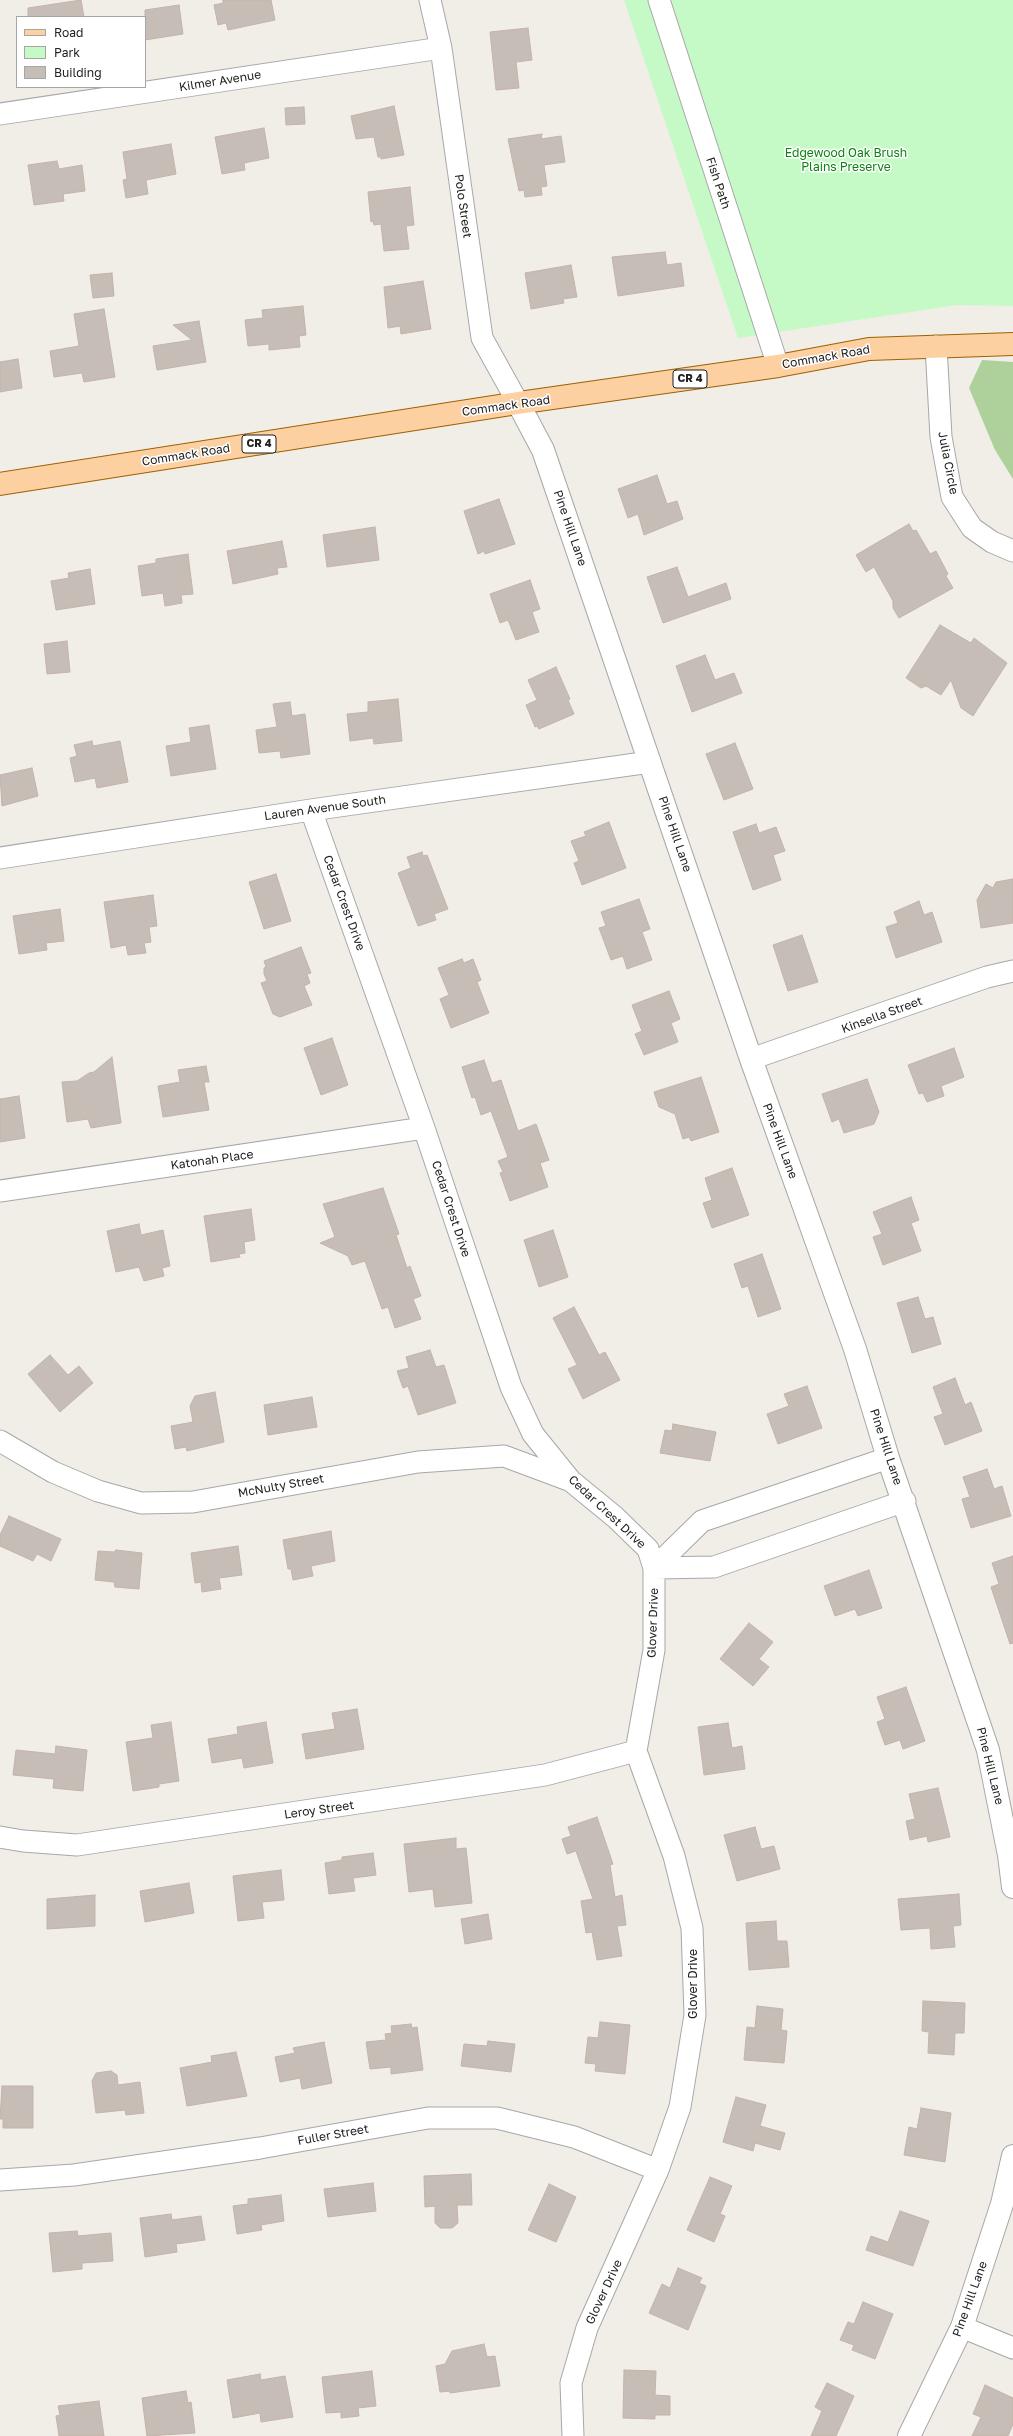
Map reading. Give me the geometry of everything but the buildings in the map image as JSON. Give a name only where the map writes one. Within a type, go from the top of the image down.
[{"type":"main road","name":"Commack Road","points":[[0,484],[518,404],[778,366],[869,348],[1013,344]]},
{"type":"street","name":"Polo Street","points":[[430,0],[441,48],[482,338],[518,404]]},
{"type":"street","name":"Fish Path","points":[[659,0],[778,366]]},
{"type":"street","name":"Kilmer Avenue","points":[[0,114],[441,48]]},
{"type":"street","name":"Julia Circle","points":[[936,346],[941,437],[952,497],[972,528],[1013,551]]},
{"type":"street","name":"Pine Hill Lane","points":[[518,404],[543,450],[751,1059],[855,1349],[888,1458],[905,1502],[988,1750],[1009,1855],[1013,1887]]},
{"type":"street","name":"Lauren Avenue South","points":[[0,858],[311,810],[650,762]]},
{"type":"street","name":"Cedar Crest Drive","points":[[311,810],[424,1128],[511,1387],[533,1434],[571,1481],[615,1517],[648,1549],[654,1568]]},
{"type":"street","name":"Kinsella Street","points":[[751,1059],[987,977],[1013,971]]},
{"type":"street","name":"Katonah Place","points":[[0,1191],[424,1128]]},
{"type":"street","name":"McNulty Street","points":[[1,1444],[52,1472],[98,1491],[141,1503],[193,1502],[418,1462],[504,1456],[571,1481]]},
{"type":"street","points":[[654,1568],[702,1521],[888,1458]]},
{"type":"street","points":[[654,1568],[714,1567],[905,1502]]},
{"type":"street","name":"Glover Drive","points":[[568,2435],[571,2383],[588,2328],[658,2170],[680,2107],[695,2014],[692,1928],[674,1856],[636,1751],[654,1650],[654,1568]]},
{"type":"street","name":"Leroy Street","points":[[0,1837],[23,1842],[77,1845],[545,1775],[636,1751]]},
{"type":"street","name":"Fuller Street","points":[[0,2180],[82,2174],[260,2148],[428,2118],[497,2118],[574,2137],[658,2170]]},
{"type":"street","name":"Pine Hill Lane","points":[[909,2436],[962,2327],[1002,2204],[1013,2156]]},
{"type":"street","points":[[962,2327],[1013,2348]]},
{"type":"green space","name":"Edgewood Oak Brush Plains Preserve","points":[[624,0],[1013,0],[1013,306],[957,305],[738,338]]},
{"type":"green space","points":[[982,360],[1013,362],[1013,479],[995,450],[969,388]]}]
